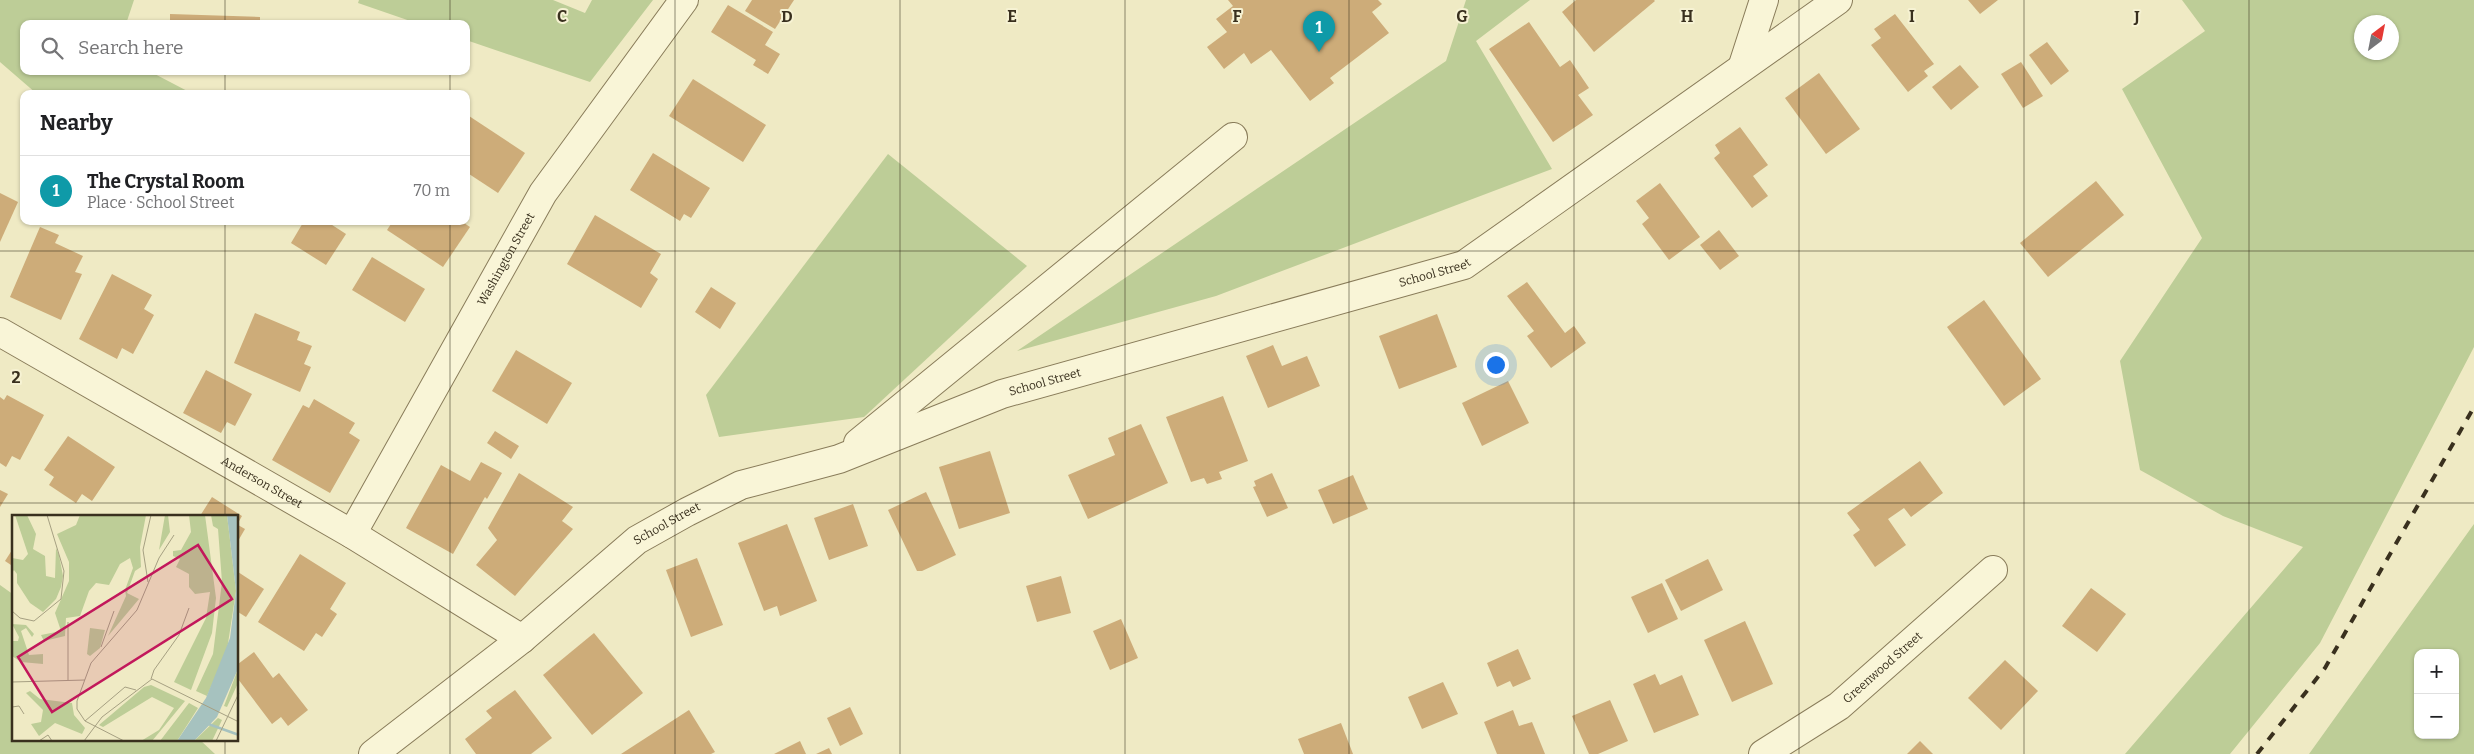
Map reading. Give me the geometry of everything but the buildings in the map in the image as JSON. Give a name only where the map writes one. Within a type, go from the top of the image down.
[{"type":"street","name":"Washington Street","points":[[352,534],[544,193],[684,0]]},
{"type":"street","points":[[1743,65],[1764,0]]},
{"type":"street","name":"School Street","points":[[373,754],[522,639],[638,540],[687,512],[740,485],[839,459],[1002,394],[1464,265],[1743,65],[1838,0]]},
{"type":"street","points":[[839,459],[1233,136]]},
{"type":"street","name":"Anderson Street","points":[[0,332],[352,534],[522,639]]},
{"type":"street","name":"Greenwood Street","points":[[1762,754],[1839,706],[1993,570]]},
{"type":"green space","points":[[0,0],[134,0],[127,20],[20,20],[20,75],[157,75],[185,90],[32,90],[0,62]]},
{"type":"green space","points":[[359,0],[553,0],[585,13],[592,0],[653,0],[590,82],[470,41],[470,20],[407,20],[358,3]]},
{"type":"green space","points":[[1466,0],[1530,0],[1476,41],[1552,169],[1216,296],[1017,351],[1446,61]]},
{"type":"green space","points":[[2182,0],[2474,0],[2474,347],[2320,643],[2230,754],[2125,754],[2303,547],[2223,516],[2140,470],[2120,361],[2202,238],[2122,89],[2205,31]]},
{"type":"green space","points":[[888,154],[1027,266],[864,417],[719,437],[706,395]]},
{"type":"green space","points":[[2474,524],[2474,754],[2309,754]]},
{"type":"green space","points":[[0,585],[12,594],[12,742],[202,742],[215,754],[0,754]]},
{"type":"railway","points":[[2257,754],[2325,668],[2474,407]]},
{"type":"place","name":"The Crystal Room","points":[[1319,52]]}]
